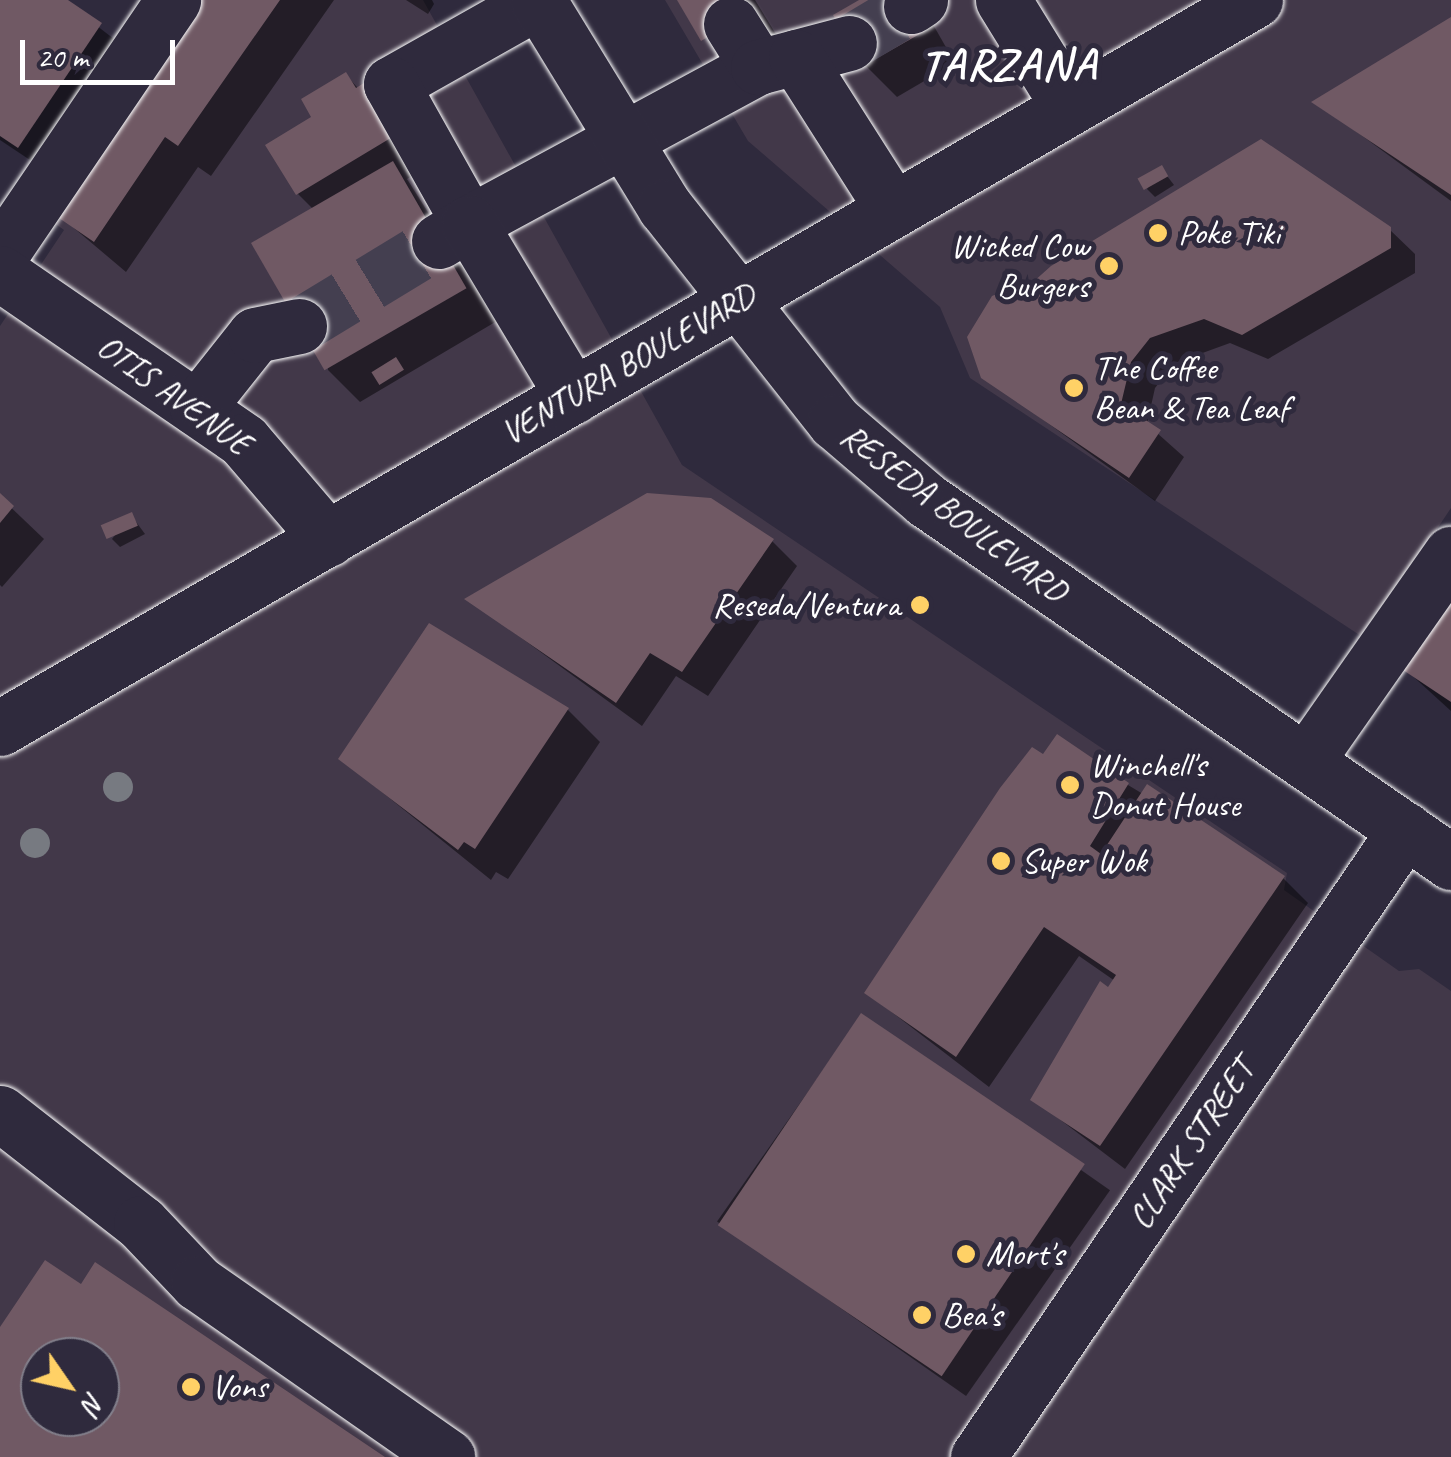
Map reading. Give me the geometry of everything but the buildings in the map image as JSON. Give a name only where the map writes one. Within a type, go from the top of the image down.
[{"type":"main road","points":[[4,280],[173,0]]},
{"type":"main road","points":[[539,0],[392,84],[454,232],[572,396]]},
{"type":"main road","name":"RESEDA BOULEVARD","points":[[539,0],[620,135],[733,304],[835,422],[926,500],[1451,862]]},
{"type":"main road","points":[[1003,0],[1069,107]]},
{"type":"main road","name":"VENTURA BOULEVARD","points":[[0,728],[1255,0]]},
{"type":"main road","points":[[454,232],[762,49],[849,43]]},
{"type":"main road","points":[[762,49],[893,209]]},
{"type":"main road","name":"OTIS AVENUE","points":[[4,280],[197,408],[254,451],[328,539]]},
{"type":"main road","points":[[197,408],[255,335],[299,326]]},
{"type":"main road","points":[[1306,761],[1451,554]]},
{"type":"main road","name":"CLARK STREET","points":[[978,1457],[1405,830]]},
{"type":"main road","points":[[0,1113],[141,1223],[198,1283],[447,1457]]},
{"type":"shaded area","points":[[151,0],[423,0],[682,465],[1287,873],[1284,890],[1399,971],[1419,969],[1451,991],[1451,1457],[0,1457],[0,326],[64,230],[17,196]]},
{"type":"shaded area","points":[[665,0],[1451,0],[1451,508],[1364,638],[970,378],[940,307],[748,141]]},
{"type":"tunnel","points":[[849,43],[911,6]]},
{"type":"tunnel","points":[[299,326],[439,241]]},
{"type":"place","name":"Poke Tiki","points":[[1158,233]]},
{"type":"place","name":"Wicked Cow Burgers","points":[[1109,266]]},
{"type":"place","name":"The Coffee Bean & Tea Leaf","points":[[1074,388]]},
{"type":"place","name":"Reseda/Ventura","points":[[920,605]]},
{"type":"place","name":"Winchell's Donut House","points":[[1070,785]]},
{"type":"place","name":"Super Wok","points":[[1001,861]]},
{"type":"place","name":"Mort's","points":[[966,1254]]},
{"type":"place","name":"Bea's","points":[[922,1315]]},
{"type":"place","name":"Vons","points":[[191,1387]]},
{"type":"district","name":"TARZANA","points":[[1009,65]]}]
